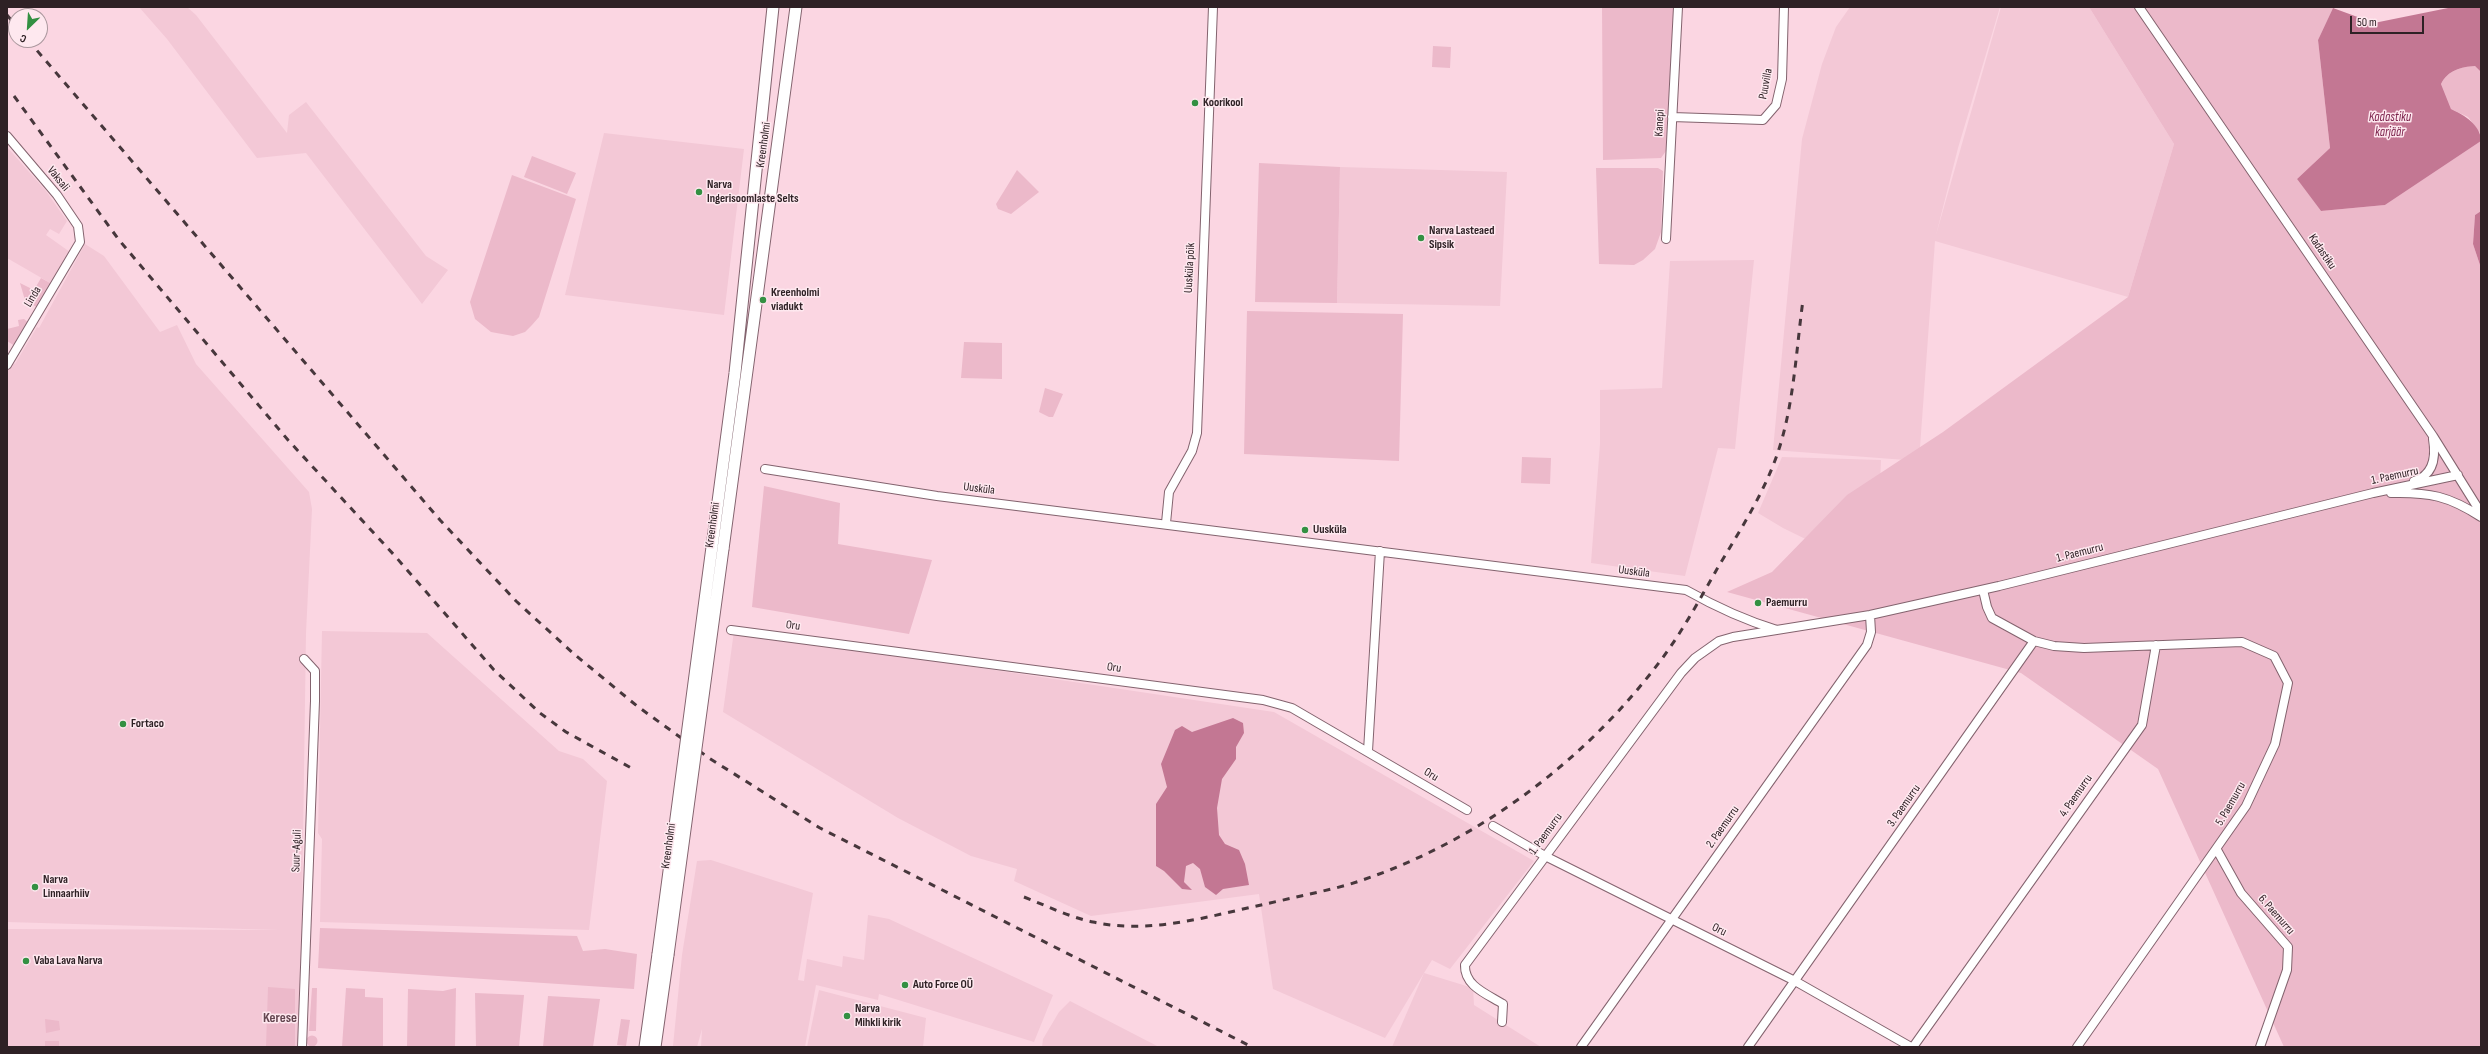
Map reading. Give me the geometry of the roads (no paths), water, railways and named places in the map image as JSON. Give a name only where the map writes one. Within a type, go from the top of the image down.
[{"type":"main road","name":"Kreenholmi","points":[[718,548],[774,7]]},
{"type":"main road","name":"Kreenholmi","points":[[646,1047],[663,954],[718,548],[796,7]]},
{"type":"main road","name":"Kreenholmi","points":[[655,1047],[663,954]]},
{"type":"street","name":"Uusküla põik","points":[[1166,523],[1169,492],[1192,451],[1197,433],[1213,7]]},
{"type":"street","name":"Kanepi","points":[[1666,239],[1678,7]]},
{"type":"street","name":"Puuvilla","points":[[1672,117],[1762,120],[1776,105],[1782,79],[1784,7]]},
{"type":"street","name":"Kadastiku","points":[[2139,7],[2433,436],[2481,513]]},
{"type":"street","name":"Vaksali","points":[[7,136],[57,195],[78,226],[80,242]]},
{"type":"street","name":"Linda","points":[[7,364],[80,242]]},
{"type":"street","points":[[2373,493],[2421,478],[2427,473],[2435,453],[2433,436]]},
{"type":"street","name":"Uusküla","points":[[765,468],[914,492],[1686,590],[1710,605]]},
{"type":"street","name":"1. Paemurru","points":[[1502,1022],[1503,1004],[1471,984],[1464,974],[1465,965],[1545,856],[1695,658],[1719,641],[1870,615],[1983,590],[2373,493],[2458,475]]},
{"type":"street","points":[[2373,493],[2423,492],[2451,500],[2481,517]]},
{"type":"street","points":[[1368,750],[1380,550]]},
{"type":"street","points":[[1983,590],[1987,607],[1992,618],[2011,630],[2034,641],[2054,646],[2084,648],[2156,645]]},
{"type":"street","name":"1. Paemurru","points":[[1710,605],[1750,622],[1780,630]]},
{"type":"street","name":"2. Paemurru","points":[[1581,1047],[1867,645],[1871,632],[1870,615]]},
{"type":"street","name":"Oru","points":[[731,630],[1262,700],[1292,708],[1368,750],[1467,810]]},
{"type":"street","name":"3. Paemurru","points":[[1748,1047],[2034,641]]},
{"type":"street","name":"5. Paemurru","points":[[2077,1047],[2217,850],[2246,806],[2275,744],[2288,683],[2274,656],[2242,642],[2156,645]]},
{"type":"street","name":"4. Paemurru","points":[[1912,1047],[2142,725],[2156,645]]},
{"type":"street","name":"Suur-Aguli","points":[[302,1047],[315,686],[315,671],[304,659]]},
{"type":"street","name":"Oru","points":[[1493,826],[1545,856],[1795,981],[1912,1047]]},
{"type":"street","name":"6. Paemurru","points":[[2217,850],[2241,894],[2288,947],[2287,970],[2260,1047]]},
{"type":"water","name":"Kadastiku karjäär","points":[[2453,7],[2481,7],[2481,72],[2475,66],[2460,68],[2447,75],[2441,84],[2451,109],[2461,114],[2475,125],[2481,141],[2385,205],[2321,211],[2297,179],[2330,148],[2318,40],[2333,8],[2374,23]]},
{"type":"water","points":[[2481,211],[2481,268],[2473,244],[2475,215]]},
{"type":"water","points":[[1233,718],[1243,723],[1244,733],[1236,747],[1236,759],[1222,779],[1217,808],[1219,835],[1225,844],[1239,850],[1245,864],[1249,885],[1223,889],[1216,895],[1205,887],[1200,869],[1193,863],[1186,866],[1184,882],[1192,890],[1182,889],[1164,871],[1156,866],[1156,804],[1167,787],[1161,764],[1175,730],[1182,726],[1192,732]]},
{"type":"railway","points":[[35,48],[440,520],[516,601],[574,654],[637,706],[709,758],[820,828],[1252,1047]]},
{"type":"railway","points":[[14,96],[119,240],[288,440],[395,556],[494,670],[540,713],[566,732],[635,770]]},
{"type":"railway","points":[[1024,897],[1075,917],[1093,922],[1115,925],[1160,925],[1205,918],[1337,888],[1393,869],[1480,825],[1521,797],[1560,767],[1596,734],[1630,698],[1661,660],[1690,615],[1750,513],[1765,484],[1783,436],[1794,378],[1803,300]]},
{"type":"place","name":"Koorikool","points":[[1195,103]]},
{"type":"place","name":"Narva Ingerisoomlaste Selts","points":[[699,192]]},
{"type":"place","name":"Narva Lasteaed Sipsik","points":[[1421,238]]},
{"type":"place","name":"Kreenholmi viadukt","points":[[763,300]]},
{"type":"place","name":"Uusküla","points":[[1305,530]]},
{"type":"place","name":"Paemurru","points":[[1758,603]]},
{"type":"place","name":"Fortaco","points":[[123,724]]},
{"type":"place","name":"Narva Linnaarhiiv","points":[[35,887]]},
{"type":"place","name":"Vaba Lava Narva","points":[[26,961]]},
{"type":"place","name":"Auto Force OÜ","points":[[905,985]]},
{"type":"place","name":"Narva Mihkli kirik","points":[[847,1016]]},
{"type":"district","name":"Kerese","points":[[280,1018]]}]
